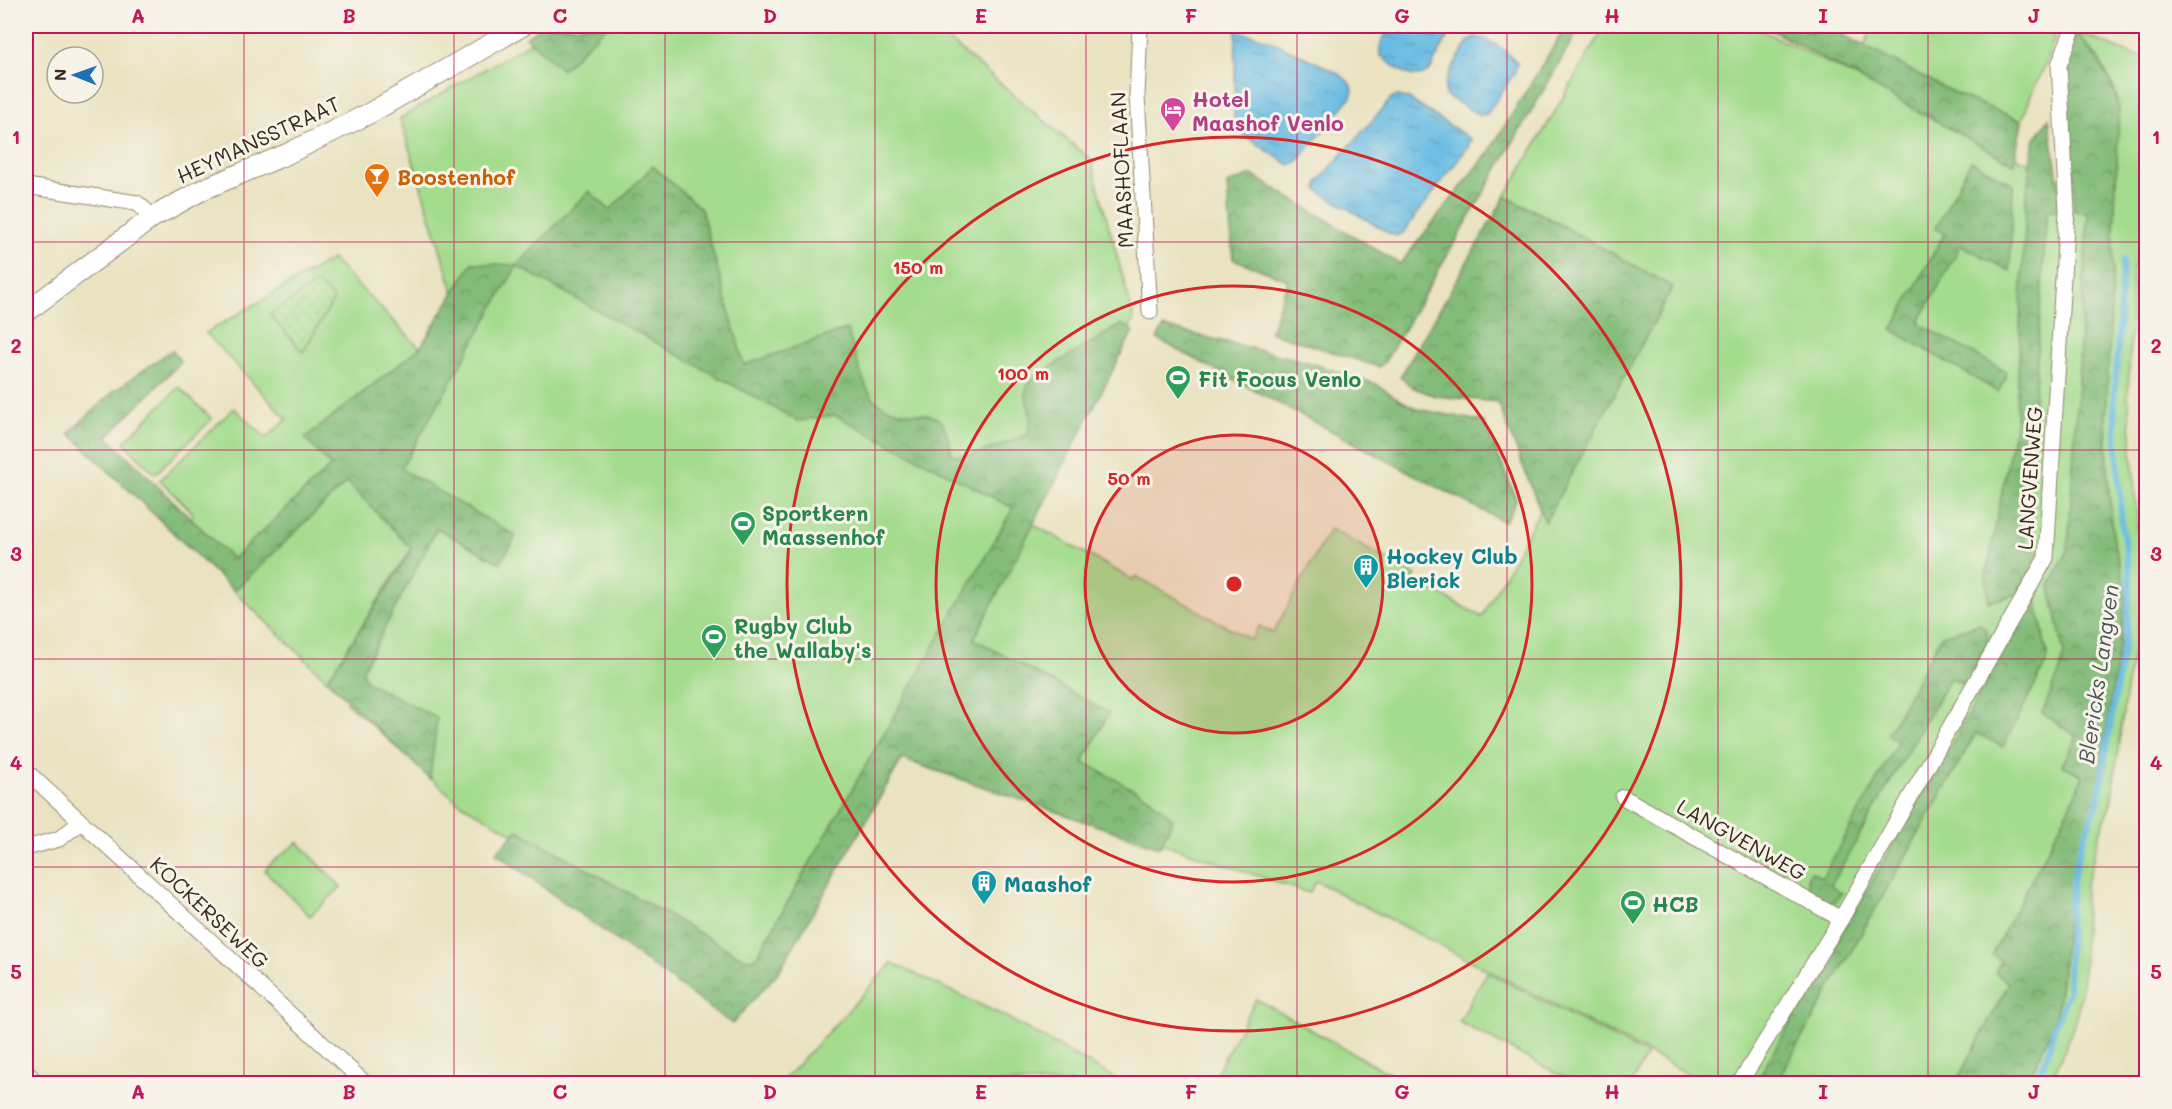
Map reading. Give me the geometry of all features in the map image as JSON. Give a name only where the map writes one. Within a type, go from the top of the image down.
[{"type":"street","name":"HEYMANSSTRAAT","points":[[26,312],[153,217],[204,189],[287,154],[370,113],[522,26]]},
{"type":"street","name":"MAASHOFLAAN","points":[[1140,26],[1137,96],[1150,312]]},
{"type":"street","name":"LANGVENWEG","points":[[1739,1083],[1841,919],[2046,558],[2067,210],[2059,64],[2074,26]]},
{"type":"street","points":[[26,186],[137,203],[153,217]]},
{"type":"street","name":"KOCKERSEWEG","points":[[26,771],[366,1083]]},
{"type":"street","name":"LANGVENWEG","points":[[1623,797],[1841,919]]},
{"type":"street","points":[[26,848],[59,839],[81,822]]},
{"type":"street","points":[[26,1072],[38,1083]]},
{"type":"green space","points":[[542,26],[607,26],[562,70],[526,37]]},
{"type":"green space","name":"Sportkern Maassenhof","points":[[559,26],[932,26],[1091,160],[1134,319],[1027,521],[1133,580],[1136,576],[1251,640],[1259,626],[1273,633],[1330,529],[1416,575],[1413,580],[1482,617],[1664,282],[1541,214],[1505,197],[1605,26],[1753,26],[2103,200],[2077,737],[2083,775],[2071,805],[2033,951],[1967,1083],[1706,1083],[1316,881],[1309,893],[1158,842],[1074,778],[1109,713],[954,629],[760,974],[458,802],[346,702],[421,559],[411,549],[327,680],[234,591],[346,482],[454,294],[400,118]]},
{"type":"green space","points":[[1566,26],[1581,26],[1386,360],[1379,367],[1270,332],[1288,280],[1233,259],[1227,184],[1252,175],[1400,264],[1489,152]]},
{"type":"green space","points":[[1764,26],[1826,26],[1958,95],[2022,121],[2014,164]]},
{"type":"green space","points":[[1873,26],[2058,26],[2046,64],[2022,121],[1958,95],[1864,47]]},
{"type":"green space","points":[[2076,32],[2134,55],[2146,57],[2146,248],[2139,254],[2133,271],[2128,395],[2137,520],[2144,575],[2142,607],[2126,690],[2111,803],[2085,884],[2083,971],[2078,1011],[2050,1083],[2027,1084],[2052,1028],[2059,1000],[2071,878],[2095,808],[2125,606],[2124,581],[2114,544],[2106,423],[2117,95],[2100,60]]},
{"type":"green space","points":[[2076,32],[2097,59],[2108,78],[2117,99],[2119,111],[2106,423],[2114,544],[2124,581],[2125,606],[2095,808],[2071,878],[2059,1000],[2052,1028],[2027,1083],[1955,1084],[2009,983],[1995,973],[2001,960],[1992,955],[2071,805],[2083,776],[2062,765],[2077,737],[2042,713],[2060,671],[2064,653],[2050,586],[2068,550],[2088,213],[2074,211],[2074,180],[2064,79],[2068,54]]},
{"type":"green space","points":[[2049,118],[2062,210],[2047,211],[2024,549],[2040,550],[2017,594],[1989,602],[1986,575],[2016,419],[2026,198],[2031,155],[2035,139]]},
{"type":"green space","points":[[1971,161],[2013,184],[2010,271],[1961,245],[1920,320],[1920,324],[2005,371],[2005,379],[1998,392],[1892,330],[1944,234],[1936,228]]},
{"type":"green space","points":[[653,166],[701,209],[744,365],[847,329],[862,375],[874,399],[891,409],[936,417],[942,423],[953,455],[981,452],[1027,434],[1030,418],[1026,391],[1034,377],[1122,324],[1133,331],[974,639],[1109,713],[1083,762],[1148,797],[1173,819],[1160,847],[902,759],[779,971],[732,1024],[496,853],[518,830],[745,959],[755,959],[1013,508],[835,415],[798,421],[517,266],[401,469],[516,536],[500,563],[437,528],[363,669],[363,676],[369,683],[437,718],[430,779],[327,680],[410,553],[411,548],[347,482],[234,591],[69,433],[114,391],[172,350],[181,362],[107,437],[233,559],[331,466],[305,438],[420,348],[472,263],[517,265],[589,191],[610,210]]},
{"type":"green space","points":[[1505,197],[1541,214],[1673,287],[1545,522],[1498,402],[1436,396],[1414,388],[1400,377]]},
{"type":"green space","points":[[332,259],[420,348],[305,438],[331,466],[233,560],[192,520],[193,513],[160,480],[234,408],[266,438],[287,419],[206,333]]},
{"type":"green space","points":[[317,283],[334,299],[303,352],[270,315]]},
{"type":"green space","points":[[1164,327],[1304,361],[1376,384],[1418,409],[1484,422],[1516,498],[1515,504],[1504,522],[1157,339]]},
{"type":"green space","points":[[179,387],[212,419],[155,474],[124,442]]},
{"type":"green space","points":[[2036,597],[2048,659],[2003,747],[1976,733],[1776,1083],[1755,1084]]},
{"type":"green space","points":[[1980,624],[1987,630],[1988,643],[1963,684],[1950,678],[1831,885],[1842,893],[1836,902],[1827,904],[1809,893],[1807,879],[1811,871],[1822,878],[1898,742],[1887,735],[1942,635]]},
{"type":"green space","points":[[298,842],[341,887],[310,916],[265,871],[269,865]]},
{"type":"green space","points":[[892,963],[1002,1015],[1124,1083],[781,1083]]},
{"type":"green space","points":[[1487,972],[1647,1055],[1631,1083],[1575,1083],[1459,1022]]},
{"type":"green space","points":[[1256,999],[1406,1083],[1211,1083]]},
{"type":"water","points":[[1391,26],[1451,26],[1451,30],[1430,70],[1418,76],[1404,72],[1380,55],[1381,43]]},
{"type":"water","points":[[1236,30],[1271,41],[1338,73],[1348,81],[1353,90],[1351,97],[1297,162],[1289,165],[1236,130],[1234,124]]},
{"type":"water","points":[[1473,37],[1485,39],[1497,46],[1517,63],[1515,72],[1487,114],[1479,115],[1445,95],[1446,81],[1452,67]]},
{"type":"water","points":[[1398,96],[1407,98],[1471,139],[1468,147],[1403,233],[1396,236],[1317,190],[1318,182],[1391,99]]},
{"type":"waterway","name":"Blericks Langven","points":[[2035,1084],[2049,1051],[2054,1028],[2068,993],[2070,904],[2073,877],[2081,846],[2098,801],[2127,624],[2130,577],[2122,527],[2114,403],[2123,260]]},
{"type":"place","name":"Hotel Maashof Venlo","points":[[1173,133]]},
{"type":"place","name":"Boostenhof","points":[[377,199]]},
{"type":"place","name":"Fit Focus Venlo","points":[[1178,401]]},
{"type":"place","name":"Sportkern Maassenhof","points":[[743,547]]},
{"type":"place","name":"Hockey Club Blerick","points":[[1366,590]]},
{"type":"place","name":"Rugby Club the Wallaby's","points":[[714,660]]},
{"type":"place","name":"Maashof","points":[[984,906]]},
{"type":"place","name":"HCB","points":[[1633,926]]}]
